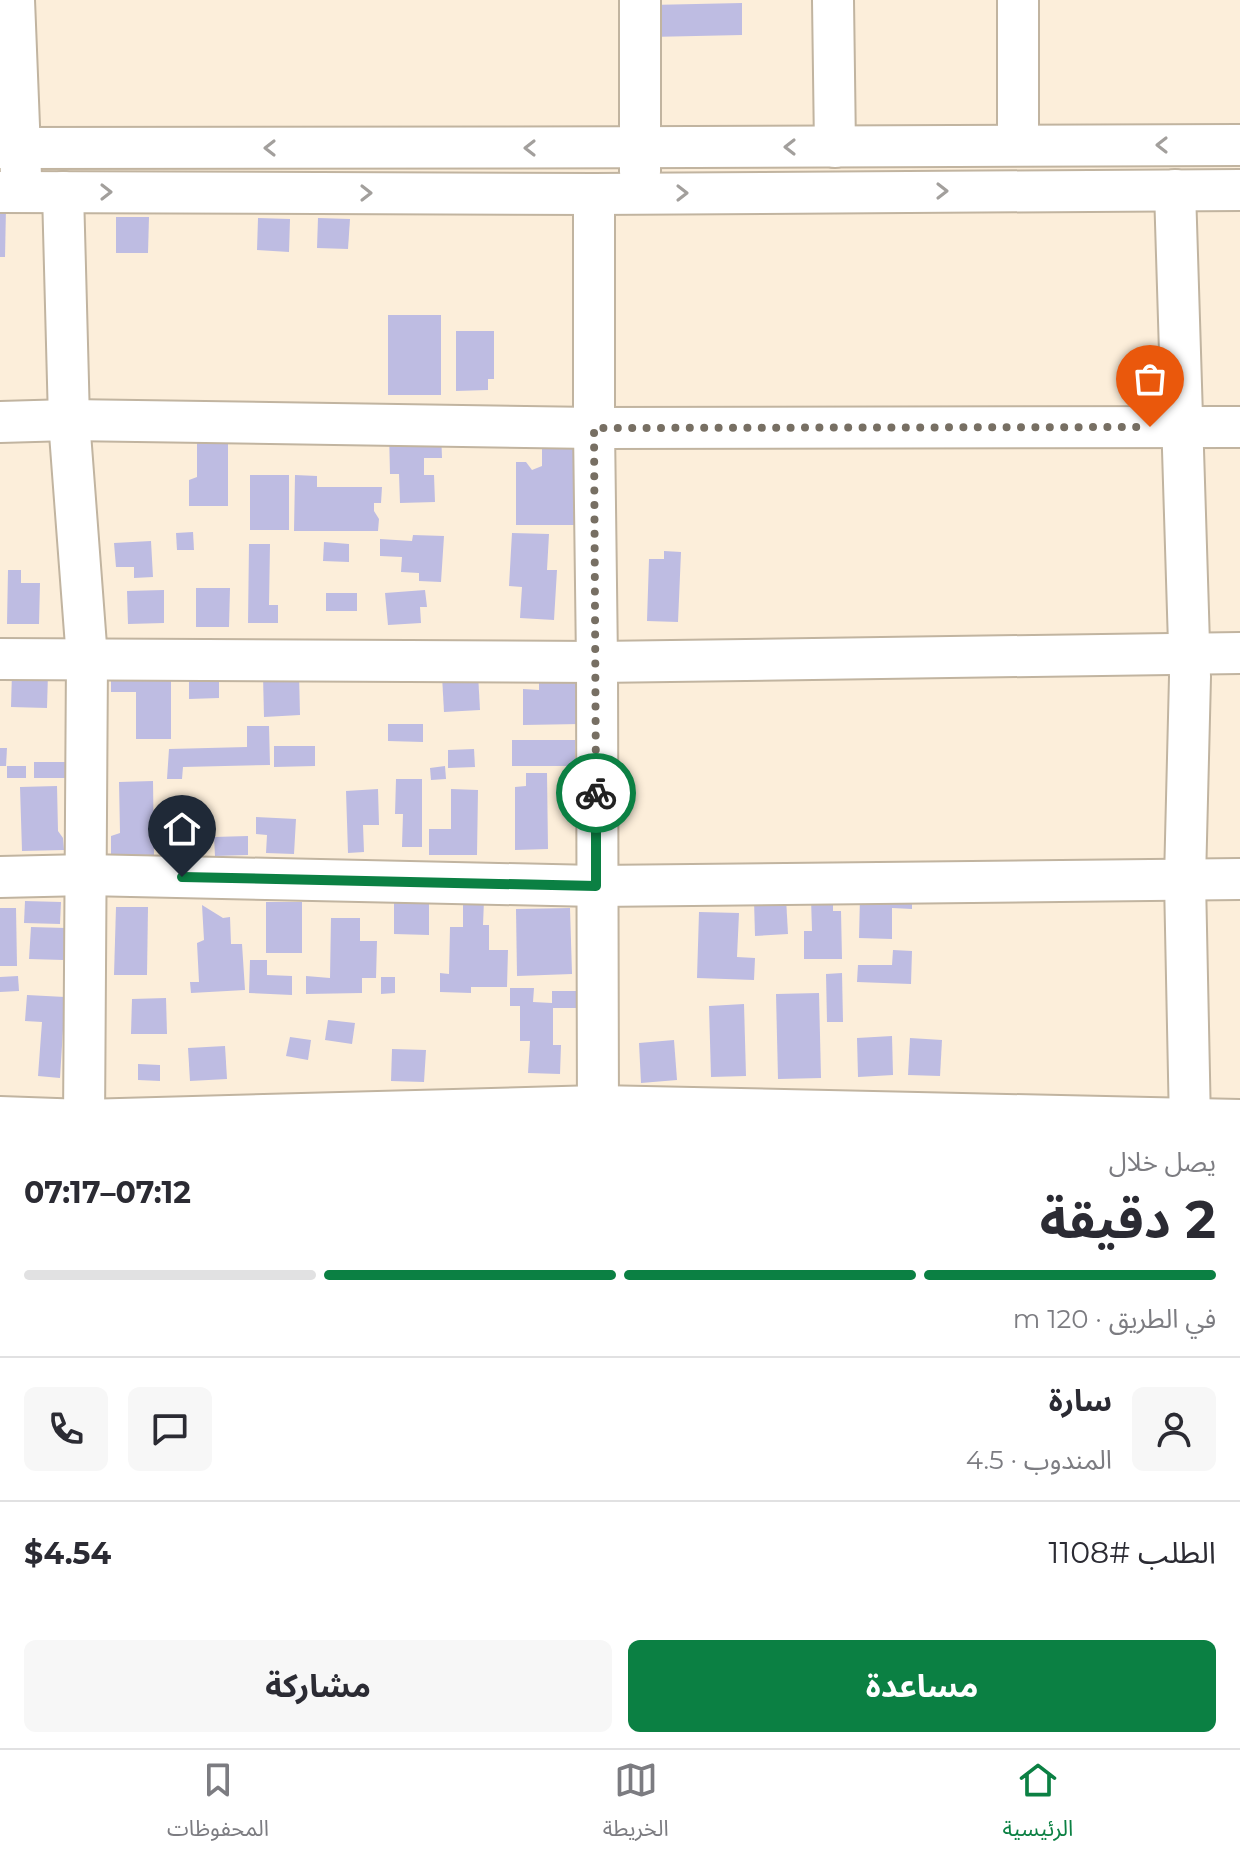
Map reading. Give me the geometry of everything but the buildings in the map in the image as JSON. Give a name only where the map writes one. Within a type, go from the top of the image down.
[{"type":"street","points":[[14,0],[10,192],[640,194],[1240,190]]},
{"type":"street","points":[[640,0],[640,194]]},
{"type":"street","points":[[833,0],[835,147]]},
{"type":"street","points":[[1018,0],[1018,144]]},
{"type":"street","points":[[11,148],[1240,145]]},
{"type":"street","points":[[1175,190],[1189,652],[1185,880],[1190,1122]]},
{"type":"street","points":[[63,192],[69,420],[87,659],[84,1122]]},
{"type":"street","points":[[594,194],[598,1115]]},
{"type":"street","points":[[0,422],[69,420],[594,428],[1240,427]]},
{"type":"street","points":[[0,659],[597,662],[1240,653]]},
{"type":"street","points":[[0,877],[86,875],[596,886],[1240,879]]},
{"type":"street","points":[[0,1117],[84,1122],[598,1115],[1240,1120]]},
{"type":"way so far","points":[[596,793],[594,428],[1150,427]]},
{"type":"route","points":[[182,877],[596,886],[596,793]]}]
